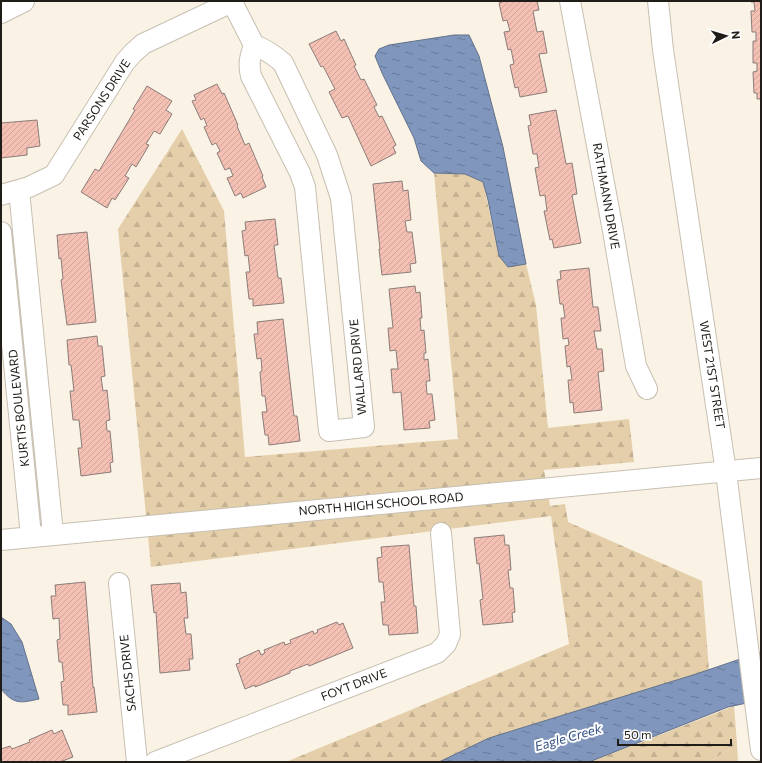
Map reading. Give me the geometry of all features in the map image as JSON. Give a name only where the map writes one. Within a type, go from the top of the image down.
[{"type":"highway","points":[[1,12],[23,1]]},
{"type":"street","points":[[233,1],[254,45]]},
{"type":"street","name":"PARSONS DRIVE","points":[[10,192],[39,183],[54,175],[124,62],[143,44],[233,1]]},
{"type":"street","name":"RATHMANN DRIVE","points":[[570,1],[617,253],[636,366],[647,389]]},
{"type":"street","name":"WEST 21ST STREET","points":[[658,1],[663,50],[726,472],[761,750]]},
{"type":"street","name":"WALLARD DRIVE","points":[[254,45],[274,55],[283,63],[327,155],[335,176],[342,198],[364,428],[329,431],[305,187],[300,173],[251,76],[249,58],[254,45]]},
{"type":"street","points":[[305,187],[335,176]]},
{"type":"street","points":[[10,192],[30,299],[53,534]]},
{"type":"street","name":"KURTIS BOULEVARD","points":[[1,232],[31,536]]},
{"type":"street","points":[[8,301],[30,299]]},
{"type":"street","points":[[20,417],[42,415]]},
{"type":"street","name":"NORTH HIGH SCHOOL ROAD","points":[[1,540],[761,468]]},
{"type":"street","name":"FOYT DRIVE","points":[[155,762],[433,655],[442,649],[450,634],[441,534]]},
{"type":"street","name":"SACHS DRIVE","points":[[119,583],[137,762]]},
{"type":"green space","points":[[182,129],[224,211],[245,457],[458,439],[434,173],[465,174],[483,182],[499,256],[508,266],[526,264],[536,305],[548,428],[629,419],[634,462],[544,470],[550,506],[565,504],[568,522],[702,581],[709,670],[479,762],[286,762],[569,644],[551,516],[151,567],[118,229]]},
{"type":"green space","points":[[734,706],[737,744],[709,762],[590,762]]},
{"type":"green space","points":[[737,744],[738,762],[709,762]]},
{"type":"water","points":[[454,35],[469,35],[479,56],[503,147],[526,264],[508,267],[499,256],[483,182],[465,174],[434,173],[421,161],[414,138],[375,56],[379,49],[389,45]]},
{"type":"water","points":[[1,617],[11,624],[22,642],[39,699],[18,702],[10,698],[1,689]]},
{"type":"water","name":"Eagle Creek","points":[[761,652],[761,700],[728,707],[589,762],[439,762],[489,738],[696,674]]},
{"type":"building","points":[[504,1],[537,1],[539,10],[533,11],[537,32],[543,31],[547,53],[539,54],[547,92],[520,97],[518,87],[515,88],[510,65],[514,64],[511,49],[508,50],[504,32],[510,31],[507,20],[503,21],[499,3]]},
{"type":"building","points":[[751,1],[761,1],[761,99],[757,99],[757,93],[754,93],[753,72],[757,71],[757,63],[753,63],[753,41],[756,41],[756,32],[752,32],[751,11],[755,11],[754,2]]},
{"type":"building","points":[[336,31],[341,41],[344,39],[361,80],[364,79],[377,105],[374,107],[379,117],[382,116],[396,145],[393,147],[396,153],[371,166],[348,116],[342,118],[329,92],[335,89],[309,44]]},
{"type":"building","points":[[217,84],[222,94],[224,93],[245,145],[249,143],[266,187],[243,198],[241,193],[235,196],[227,178],[233,176],[230,168],[225,170],[217,153],[220,151],[216,143],[212,145],[204,127],[207,126],[204,118],[201,120],[192,101],[196,100],[194,95]]},
{"type":"building","points":[[147,86],[172,101],[166,110],[172,114],[160,134],[154,131],[146,144],[149,145],[136,167],[132,164],[125,176],[129,178],[115,200],[112,198],[107,208],[81,192],[95,169],[99,171],[135,110],[133,109]]},
{"type":"building","points":[[556,110],[566,164],[572,163],[577,194],[572,195],[581,243],[554,248],[552,239],[550,240],[544,211],[547,211],[545,195],[540,196],[535,168],[539,167],[537,154],[533,154],[528,126],[531,125],[529,115]]},
{"type":"building","points":[[37,120],[40,146],[27,148],[27,155],[1,158],[1,123]]},
{"type":"building","points":[[402,181],[403,191],[408,190],[411,220],[405,221],[407,232],[412,232],[416,263],[410,264],[411,272],[382,275],[373,184]]},
{"type":"building","points":[[275,219],[278,245],[274,245],[278,278],[281,278],[284,303],[253,306],[253,299],[249,299],[246,272],[250,272],[248,255],[245,256],[242,231],[246,230],[245,222]]},
{"type":"building","points":[[87,232],[96,322],[67,325],[61,280],[63,279],[61,258],[59,259],[57,235]]},
{"type":"building","points":[[589,268],[593,307],[598,307],[601,331],[594,331],[597,349],[602,349],[604,371],[598,372],[602,410],[574,413],[573,402],[570,403],[568,380],[572,380],[570,366],[567,367],[565,346],[569,345],[568,338],[563,339],[561,318],[565,318],[563,304],[560,304],[557,280],[561,279],[560,271]]},
{"type":"building","points":[[415,286],[416,293],[420,292],[422,318],[420,318],[421,331],[424,330],[426,353],[424,353],[424,360],[428,359],[430,381],[426,381],[427,394],[432,394],[435,420],[429,421],[430,428],[404,430],[401,392],[393,393],[391,369],[398,369],[396,350],[390,351],[388,328],[393,328],[389,289]]},
{"type":"building","points":[[283,319],[294,416],[297,416],[300,441],[269,445],[268,435],[265,435],[262,412],[267,412],[265,396],[262,396],[260,372],[262,371],[261,358],[257,359],[254,334],[258,334],[257,322]]},
{"type":"building","points":[[97,336],[98,346],[102,346],[105,376],[101,377],[103,391],[107,390],[110,420],[106,421],[107,431],[110,431],[113,462],[110,463],[111,472],[81,476],[78,448],[82,448],[79,420],[73,420],[70,391],[74,391],[71,365],[69,365],[67,340]]},
{"type":"building","points":[[504,535],[505,545],[509,545],[511,570],[508,570],[510,588],[513,588],[515,612],[512,613],[513,622],[483,625],[480,600],[483,599],[479,563],[477,564],[474,538]]},
{"type":"building","points":[[409,545],[414,606],[416,606],[418,633],[389,635],[388,625],[383,625],[381,602],[385,602],[383,582],[379,582],[377,558],[382,557],[381,547]]},
{"type":"building","points":[[85,582],[93,687],[97,712],[68,715],[68,705],[63,705],[61,682],[64,681],[62,662],[59,662],[57,640],[60,639],[59,618],[53,619],[51,596],[56,596],[55,585]]},
{"type":"building","points":[[180,583],[181,593],[186,592],[188,618],[184,618],[186,634],[191,634],[193,659],[189,659],[190,670],[160,673],[156,612],[154,613],[151,585]]},
{"type":"building","points":[[337,622],[339,625],[343,623],[353,648],[309,666],[308,664],[290,671],[290,673],[255,687],[255,685],[245,689],[236,664],[240,663],[239,659],[259,650],[261,655],[265,653],[264,650],[284,642],[285,645],[291,643],[290,640],[313,631],[314,634],[318,632],[317,630]]},
{"type":"building","points":[[52,730],[54,734],[62,730],[73,757],[60,762],[1,762],[1,749],[10,746],[12,749],[30,742],[29,740]]}]
